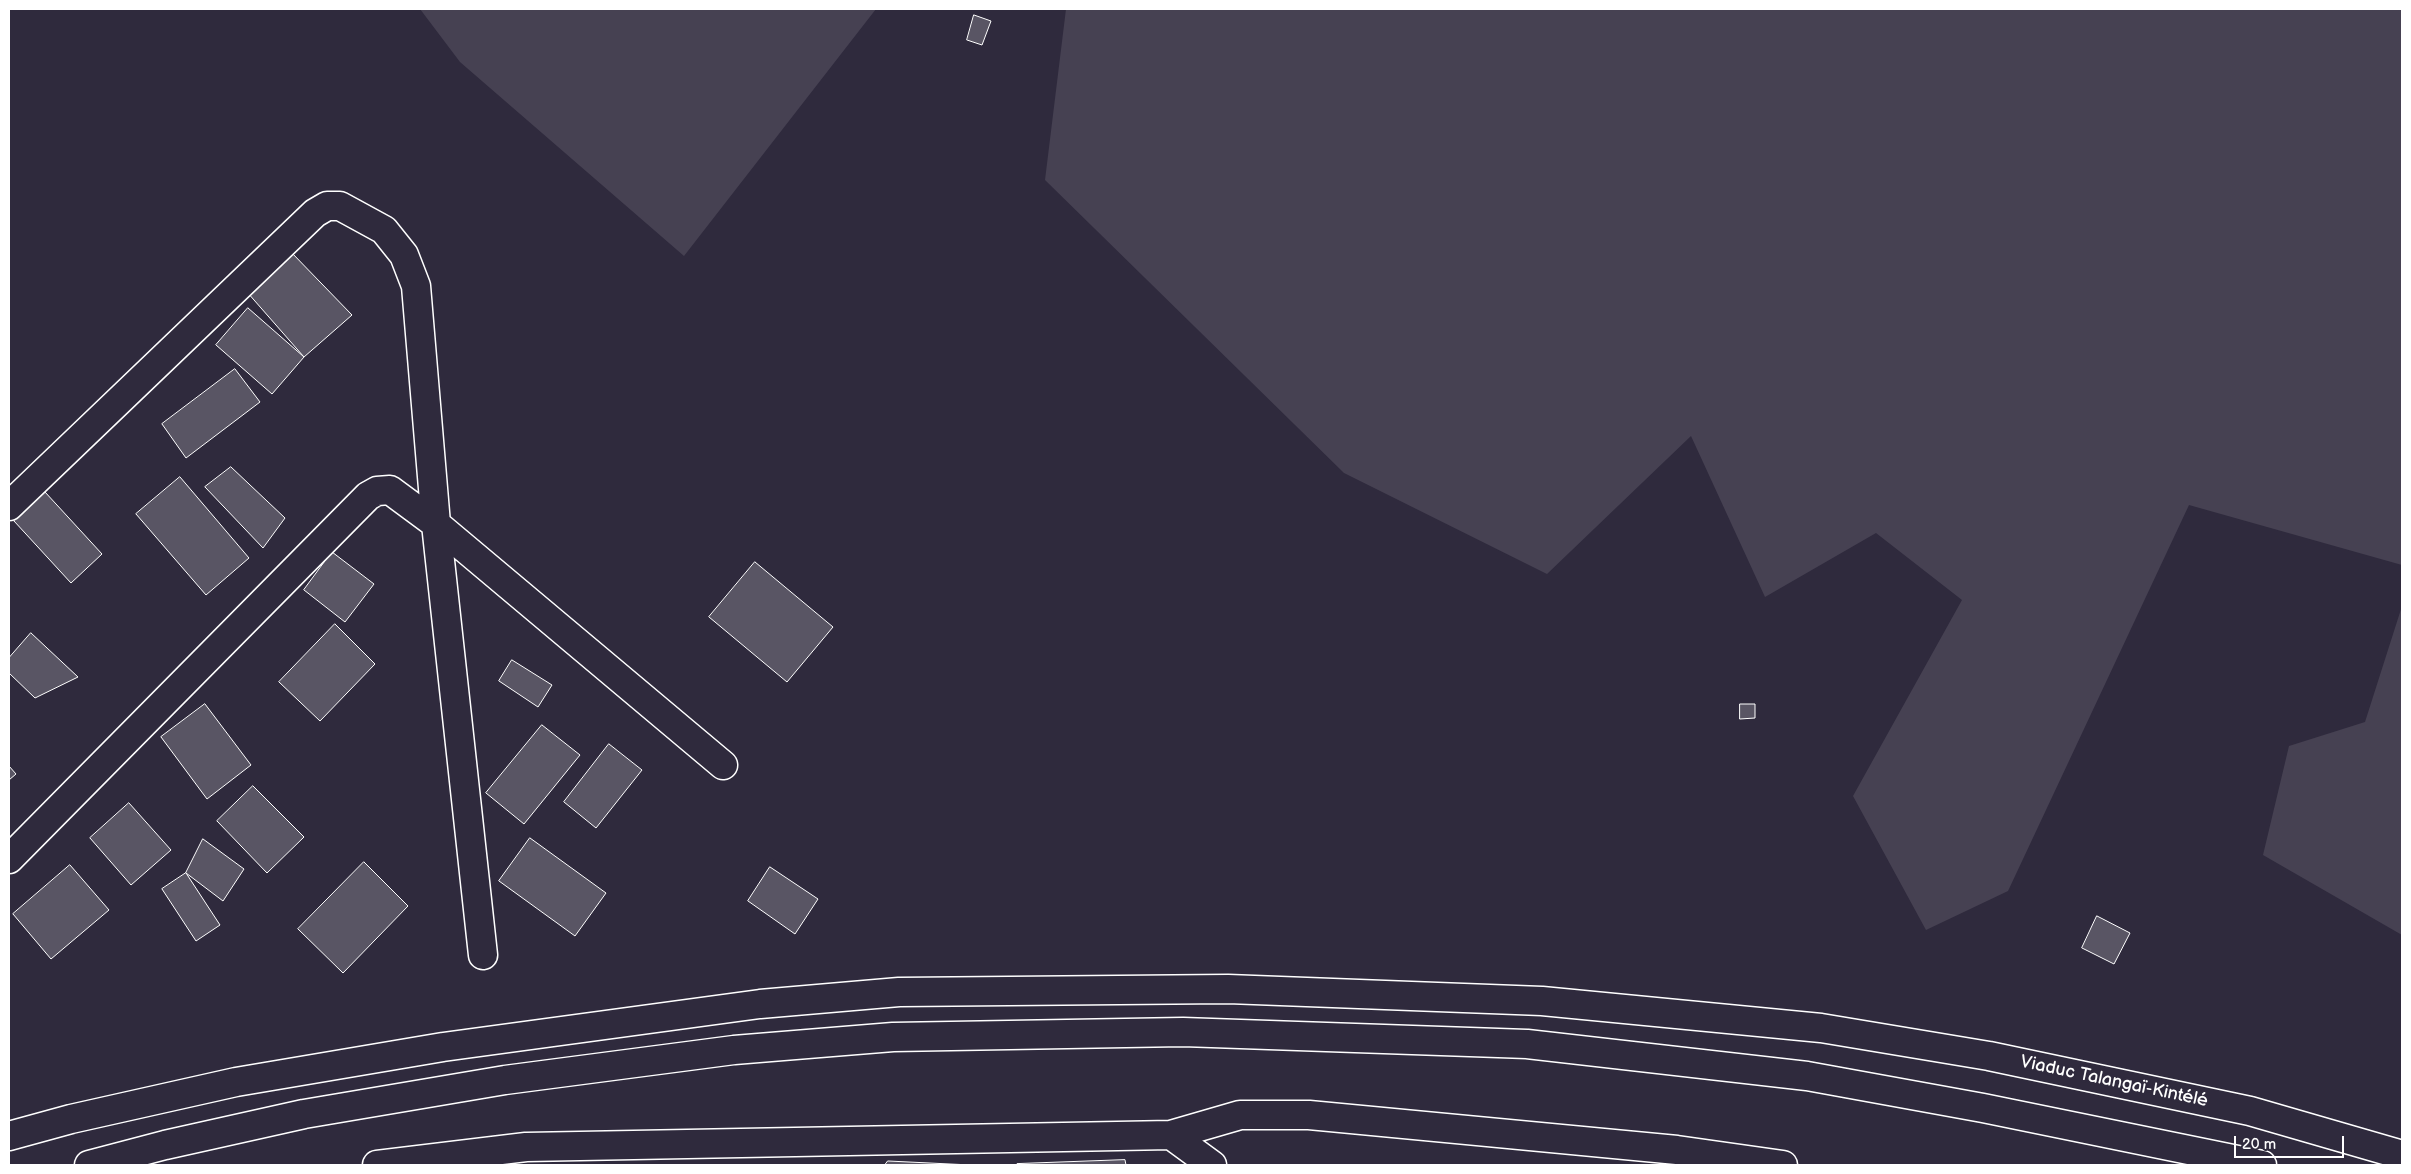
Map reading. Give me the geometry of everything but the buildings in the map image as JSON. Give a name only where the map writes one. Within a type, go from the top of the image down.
[{"type":"main road","points":[[9,506],[315,213],[327,206],[340,206],[384,230],[404,255],[416,286],[436,524],[483,955]]},
{"type":"main road","points":[[9,859],[368,496],[377,490],[390,490],[436,524],[723,766]]},
{"type":"main road","name":"Viaduc Talangaï-Kintélé","points":[[9,1136],[71,1119],[236,1082],[443,1047],[760,1004],[899,992],[1228,989],[1522,1000],[1821,1028],[1989,1056],[2250,1111],[2402,1155]]},
{"type":"main road","points":[[89,1165],[165,1145],[304,1114],[505,1080],[734,1050],[893,1037],[1183,1032],[1527,1044],[1807,1076],[1974,1106],[2262,1165]]},
{"type":"main road","points":[[385,1164],[524,1156],[628,1146],[1171,1135],[1240,1115],[1309,1115],[1677,1150],[1734,1162],[1783,1165]]},
{"type":"main road","points":[[1171,1135],[1212,1165]]},
{"type":"main road","points":[[628,1146],[650,1165]]},
{"type":"shaded area","points":[[420,9],[876,9],[684,256],[460,62]]},
{"type":"shaded area","points":[[1066,9],[2402,9],[2402,565],[2189,505],[2008,891],[1926,930],[1853,796],[1962,600],[1876,533],[1765,597],[1691,436],[1547,574],[1344,473],[1045,180]]},
{"type":"shaded area","points":[[2402,606],[2402,935],[2263,855],[2289,746],[2365,722]]}]
